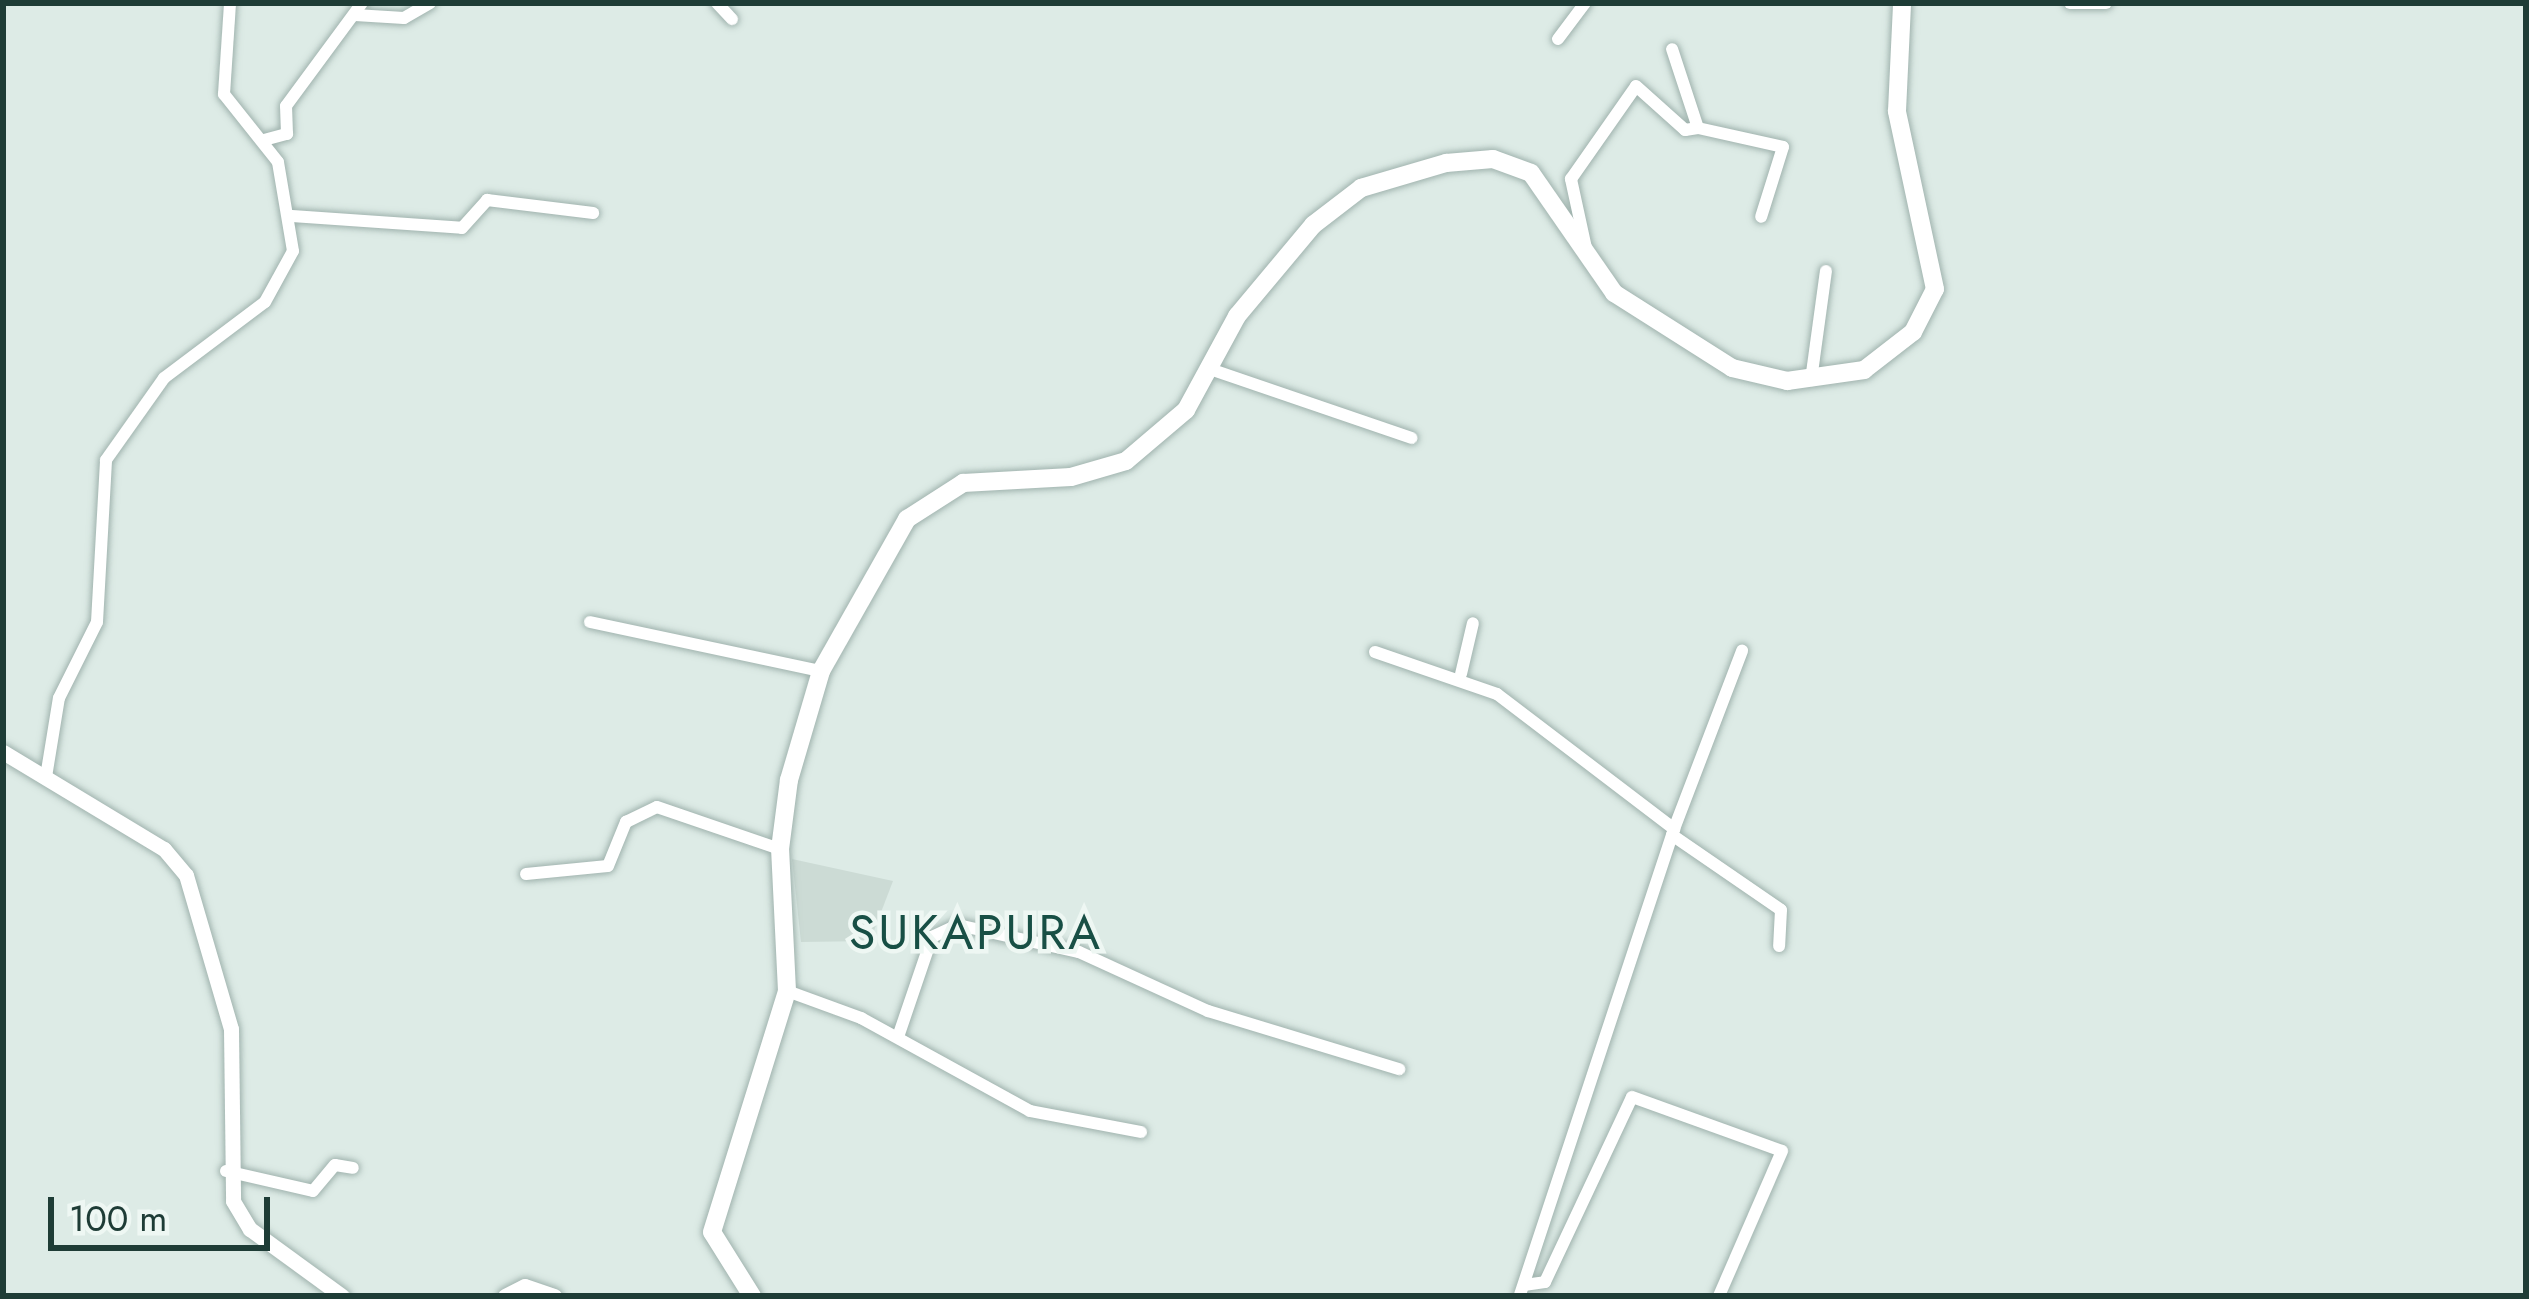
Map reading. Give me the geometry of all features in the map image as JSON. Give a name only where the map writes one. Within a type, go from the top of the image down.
[{"type":"main road","points":[[752,1296],[720,1260],[715,1200],[787,991],[780,850],[821,671],[919,506],[962,483],[1071,477],[1126,460],[1186,410],[1291,248],[1331,208],[1395,176],[1480,159],[1516,165],[1545,184],[1585,255],[1624,302],[1706,354],[1811,381],[1890,353],[1935,289],[1897,111],[1903,3]]},
{"type":"street","points":[[46,777],[58,698],[97,622],[106,460],[164,378],[278,286],[292,216],[264,140],[224,94],[219,35],[230,3]]},
{"type":"street","points":[[264,140],[287,134],[286,106],[358,9],[404,18],[430,3]]},
{"type":"street","points":[[717,3],[732,19]]},
{"type":"street","points":[[1558,39],[1585,3]]},
{"type":"street","points":[[2070,3],[2106,3]]},
{"type":"street","points":[[1672,49],[1698,128]]},
{"type":"street","points":[[1585,255],[1571,179],[1636,86],[1685,130],[1698,128],[1783,147],[1761,218]]},
{"type":"street","points":[[292,216],[462,228],[487,200],[592,213]]},
{"type":"street","points":[[1811,381],[1826,271]]},
{"type":"street","points":[[1210,369],[1412,438]]},
{"type":"street","points":[[590,622],[821,671]]},
{"type":"street","points":[[1461,674],[1473,623]]},
{"type":"street","points":[[1522,1290],[1673,832],[1742,651]]},
{"type":"street","points":[[1375,652],[1461,674],[1617,775],[1673,832],[1781,910],[1779,946]]},
{"type":"street","points":[[3,752],[186,875],[231,1029],[225,1171],[250,1229],[342,1296]]},
{"type":"street","points":[[526,874],[608,866],[626,822],[657,807],[780,850]]},
{"type":"street","points":[[898,1037],[932,937],[950,925],[1079,952],[1208,1011],[1399,1070]]},
{"type":"street","points":[[787,991],[898,1037],[1030,1111],[1141,1132]]},
{"type":"street","points":[[1522,1290],[1545,1282],[1633,1097],[1783,1151],[1720,1296]]},
{"type":"street","points":[[225,1171],[313,1191],[334,1165],[353,1168]]},
{"type":"street","points":[[505,1296],[524,1286],[554,1296]]},
{"type":"shaded area","points":[[792,859],[893,881],[870,941],[801,942]]},
{"type":"district","name":"SUKAPURA","points":[[976,933]]}]
